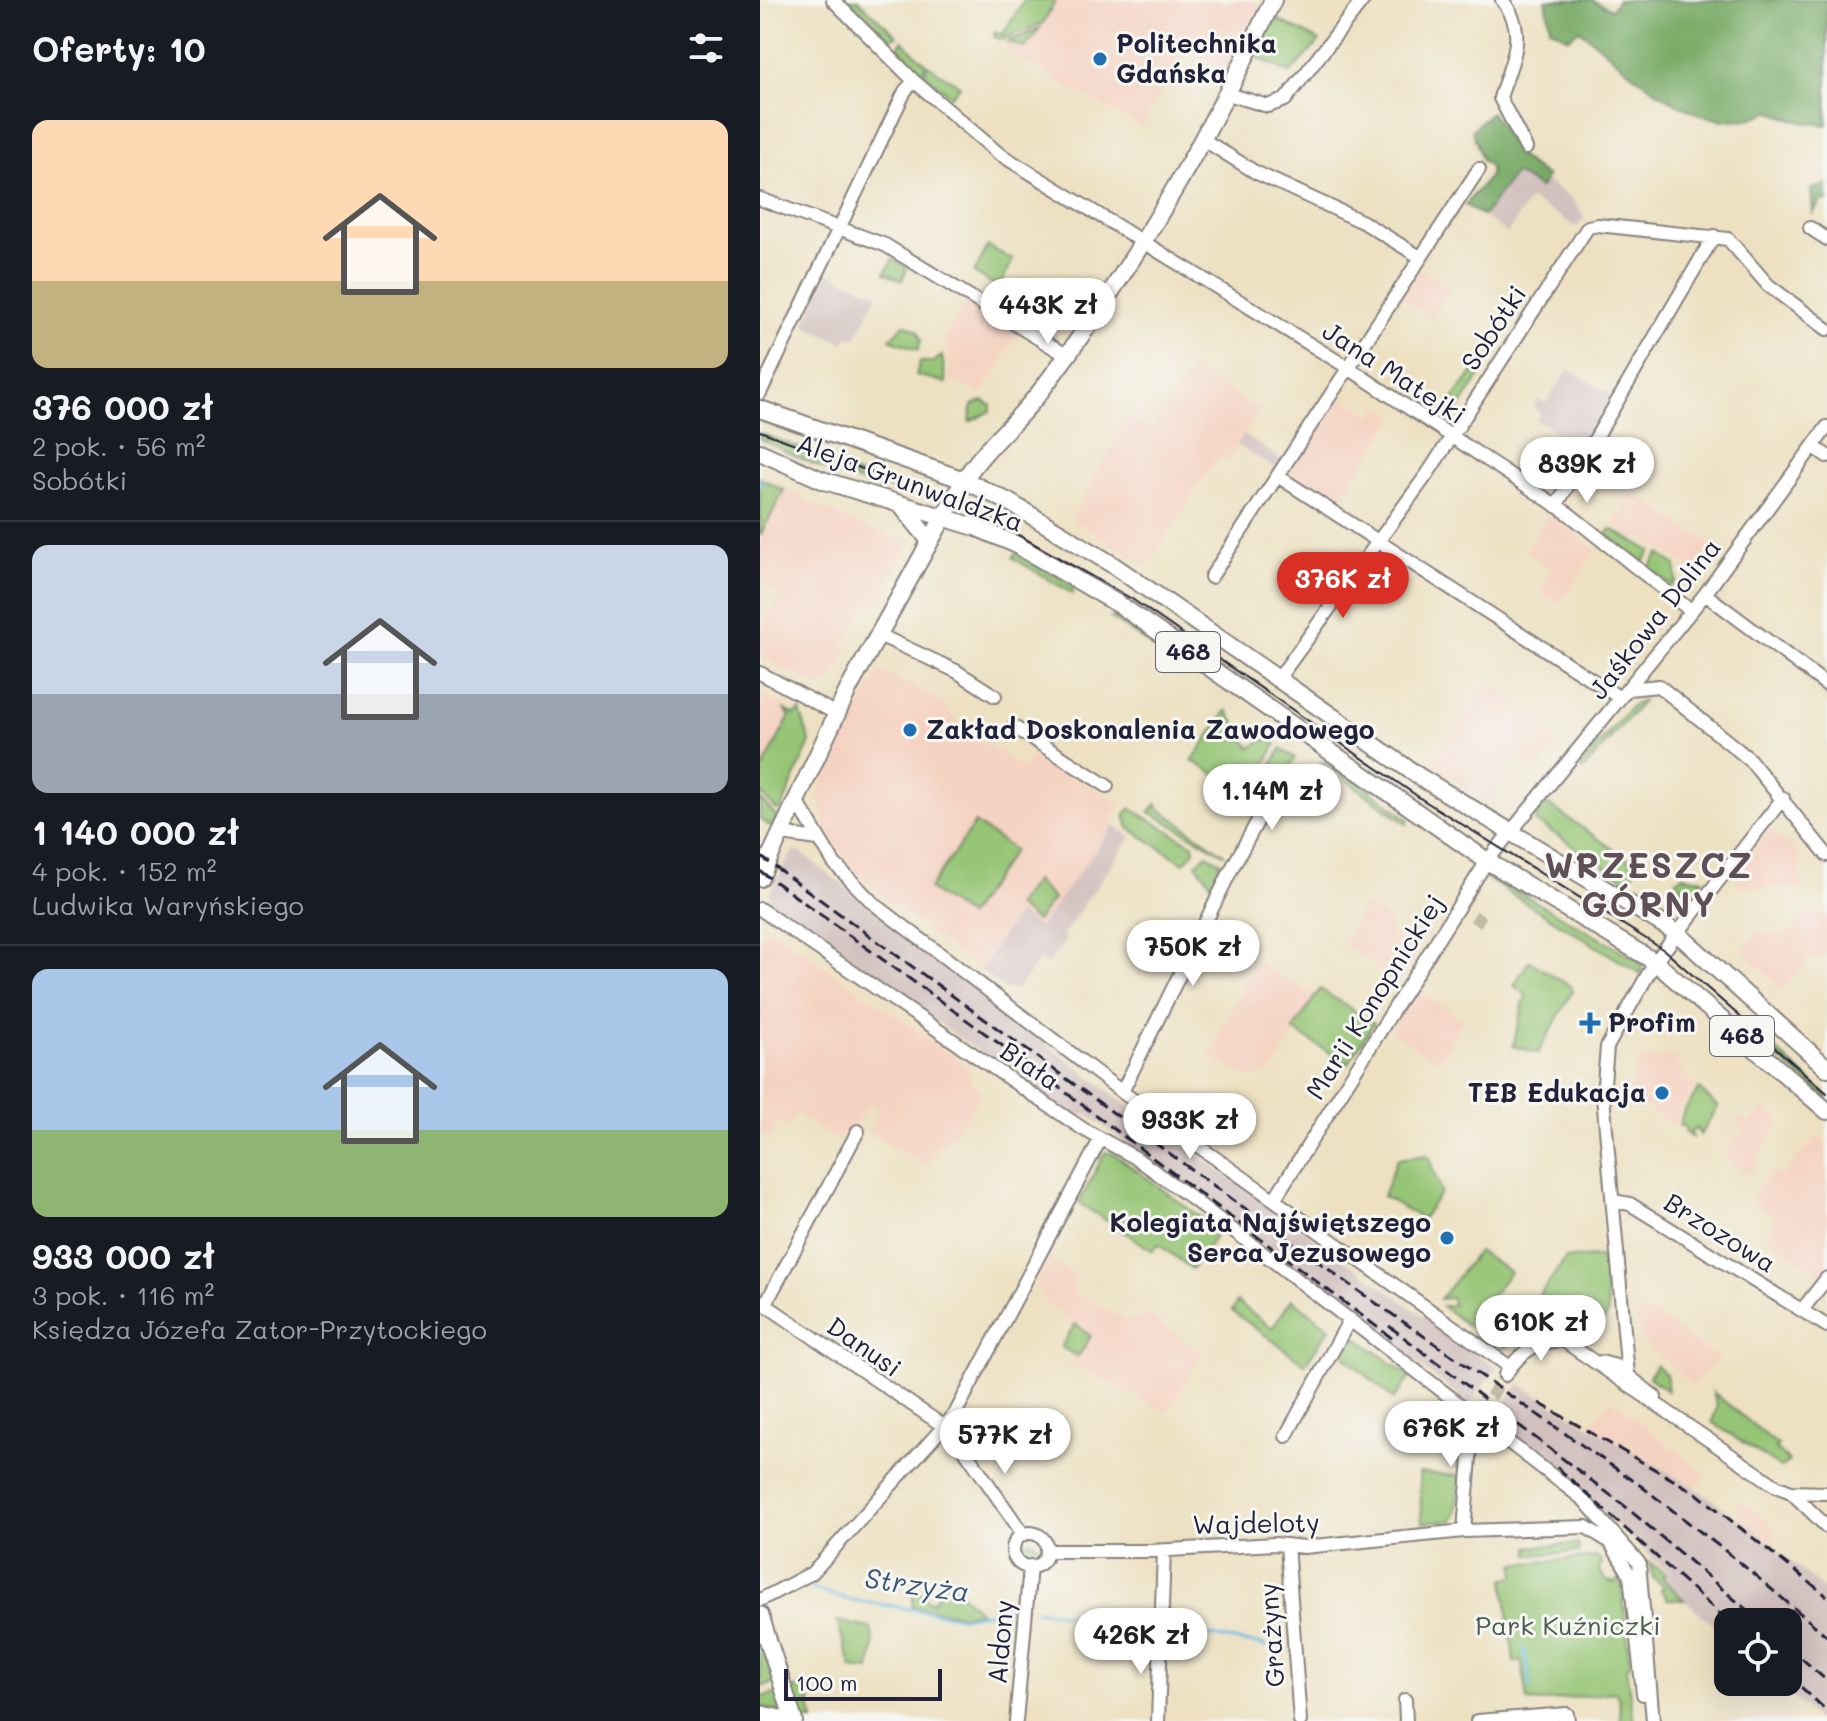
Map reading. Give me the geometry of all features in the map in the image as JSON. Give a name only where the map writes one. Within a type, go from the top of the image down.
[{"type":"main road","points":[[760,878],[798,803],[837,714],[964,480],[979,456],[1043,389],[1141,240],[1204,140],[1273,0]]},
{"type":"main road","name":"Aleja Grunwaldzka","points":[[760,409],[964,480],[1009,502],[1110,563],[1420,777],[1677,933],[1827,1068]]},
{"type":"main road","name":"Aleja Grunwaldzka","points":[[760,452],[822,480],[943,517],[1015,544],[1120,605],[1487,861],[1655,962],[1827,1111]]},
{"type":"main road","points":[[900,504],[930,541]]},
{"type":"main road","points":[[760,1615],[793,1721],[760,1714]]},
{"type":"street","name":"Jana Matejki","points":[[833,0],[914,81],[998,153],[1347,367],[1556,506],[1691,611]]},
{"type":"street","points":[[1228,94],[1268,106],[1285,100],[1363,0]]},
{"type":"street","points":[[1502,0],[1516,25],[1517,48],[1500,98],[1526,148]]},
{"type":"street","points":[[760,393],[905,91],[914,81]]},
{"type":"street","points":[[1204,140],[1255,172],[1363,222],[1420,257]]},
{"type":"street","points":[[1211,577],[1479,169]]},
{"type":"street","points":[[760,199],[885,245],[1066,355]]},
{"type":"street","name":"Sobótki","points":[[1278,679],[1428,473],[1449,436],[1588,227],[1598,225],[1640,232],[1714,236]]},
{"type":"street","points":[[1810,228],[1827,239]]},
{"type":"street","points":[[1556,506],[1714,236],[1728,239],[1768,285],[1827,329]]},
{"type":"street","name":"Jaśkowa Dolina","points":[[1487,861],[1705,594],[1827,427]]},
{"type":"street","points":[[1813,446],[1827,456]]},
{"type":"street","points":[[1279,477],[1624,694],[1659,686]]},
{"type":"street","points":[[1705,594],[1827,685]]},
{"type":"street","points":[[879,635],[956,671],[995,696]]},
{"type":"street","points":[[1657,654],[1659,686],[1749,759],[1827,855]]},
{"type":"street","points":[[760,673],[837,714]]},
{"type":"street","points":[[1014,727],[1107,786]]},
{"type":"street","points":[[1122,1092],[1232,868],[1281,778]]},
{"type":"street","points":[[1628,1375],[1603,1086],[1605,1057],[1618,1024],[1655,962],[1783,798]]},
{"type":"street","points":[[798,803],[834,863],[873,903],[1122,1092],[1275,1198],[1508,1371],[1527,1350],[1556,1340],[1573,1345],[1598,1361],[1610,1374],[1776,1486],[1791,1492],[1827,1493]]},
{"type":"street","points":[[782,834],[818,839]]},
{"type":"street","name":"Marii Konopnickiej","points":[[1275,1198],[1487,861]]},
{"type":"street","name":"Biała","points":[[760,909],[1100,1140],[1136,1158],[1479,1415],[1563,1482],[1639,1563],[1653,1721]]},
{"type":"street","points":[[763,1303],[858,1131]]},
{"type":"street","points":[[760,1600],[812,1573],[955,1414],[1100,1140]]},
{"type":"street","name":"Brzozowa","points":[[1613,1201],[1630,1204],[1827,1326]]},
{"type":"street","points":[[1802,1310],[1827,1278]]},
{"type":"street","name":"Danusi","points":[[763,1303],[945,1427]]},
{"type":"street","points":[[1286,1436],[1350,1319]]},
{"type":"street","points":[[1598,1361],[1626,1348]]},
{"type":"street","points":[[1598,1361],[1616,1366],[1667,1411]]},
{"type":"street","points":[[1464,1531],[1472,1433],[1479,1415]]},
{"type":"street","points":[[945,1427],[957,1439],[1023,1534]]},
{"type":"street","points":[[1791,1492],[1827,1527]]},
{"type":"street","points":[[1593,1511],[1586,1527],[1610,1542],[1630,1575],[1645,1721]]},
{"type":"street","name":"Wajdeloty","points":[[1048,1551],[1164,1550],[1386,1541],[1464,1531],[1586,1527]]},
{"type":"street","points":[[1023,1534],[1037,1534],[1047,1544],[1048,1551],[1044,1560],[1030,1566],[1015,1556],[1015,1543],[1023,1534]]},
{"type":"street","name":"Grażyny","points":[[1287,1545],[1300,1721]]},
{"type":"street","points":[[1158,1721],[1164,1550]]},
{"type":"street","name":"Aldony","points":[[1016,1721],[1030,1566]]},
{"type":"street","points":[[1405,1700],[1406,1721]]},
{"type":"street","points":[[1477,1721],[1567,1714],[1568,1721]]},
{"type":"shaded area","name":"Politechnika Gdańska","points":[[1025,0],[1217,0],[1227,8],[1231,0],[1252,0],[1262,5],[1230,70],[1185,49],[1141,127],[1004,50]]},
{"type":"shaded area","points":[[1515,172],[1540,188],[1546,181],[1574,201],[1585,218],[1577,227],[1530,199],[1507,233],[1483,216]]},
{"type":"shaded area","points":[[1420,270],[1451,289],[1432,318],[1401,298]]},
{"type":"shaded area","points":[[828,273],[878,294],[856,337],[848,337],[842,343],[804,325]]},
{"type":"shaded area","points":[[966,302],[1018,334],[981,394],[947,379],[951,372],[944,338]]},
{"type":"shaded area","points":[[1193,369],[1260,410],[1228,461],[1218,456],[1147,566],[1072,519],[1128,417],[1152,430]]},
{"type":"shaded area","points":[[1569,369],[1612,395],[1581,447],[1536,420],[1540,413],[1533,407],[1539,399],[1546,403]]},
{"type":"shaded area","points":[[1339,395],[1373,417],[1380,407],[1395,417],[1335,506],[1291,478],[1290,471]]},
{"type":"shaded area","points":[[1244,435],[1282,460],[1276,469],[1237,445]]},
{"type":"shaded area","points":[[784,490],[864,527],[908,543],[883,596],[875,607],[867,603],[844,645],[846,653],[829,684],[818,686],[760,656],[760,633],[782,594],[760,583],[760,536]]},
{"type":"shaded area","points":[[1633,492],[1714,546],[1694,570],[1644,538],[1641,541],[1612,525]]},
{"type":"shaded area","points":[[1549,514],[1596,550],[1560,605],[1541,592],[1552,570],[1525,551]]},
{"type":"shaded area","points":[[878,670],[947,703],[944,711],[976,732],[974,736],[1023,768],[1036,749],[1067,774],[1123,805],[1111,815],[1114,825],[1039,928],[1018,914],[980,970],[879,894],[844,857],[825,828],[818,792]]},
{"type":"shaded area","points":[[1490,681],[1558,743],[1535,770],[1517,756],[1487,802],[1428,763]]},
{"type":"shaded area","points":[[760,694],[785,706],[782,712],[790,716],[760,774]]},
{"type":"shaded area","points":[[1114,825],[1131,837],[1062,936],[1066,939],[1048,964],[1040,959],[1017,989],[1004,989],[980,970],[1018,913],[1039,927]]},
{"type":"shaded area","points":[[1771,829],[1799,855],[1803,888],[1742,887],[1736,883],[1751,854]]},
{"type":"shaded area","points":[[793,851],[800,852],[1108,1091],[1496,1368],[1470,1404],[1086,1113],[1078,1119],[777,913],[771,908],[770,891]]},
{"type":"shaded area","points":[[1365,906],[1389,919],[1391,937],[1417,953],[1401,980],[1343,945]]},
{"type":"shaded area","points":[[1807,909],[1827,914],[1827,950],[1817,960],[1812,957],[1783,989],[1743,951],[1758,932],[1763,935],[1774,932],[1783,940],[1783,934],[1789,933]]},
{"type":"shaded area","points":[[768,928],[964,1063],[972,1083],[980,1089],[980,1096],[953,1137],[944,1141],[926,1166],[867,1131],[880,1111],[870,1103],[856,1123],[850,1123],[853,1126],[846,1139],[842,1135],[838,1141],[796,1113],[788,1127],[777,1122],[770,1138],[760,1135],[760,939]]},
{"type":"shaded area","points":[[1256,961],[1316,996],[1271,1072],[1253,1079],[1209,1056]]},
{"type":"shaded area","points":[[1417,990],[1463,1020],[1444,1056],[1435,1060],[1391,1031]]},
{"type":"shaded area","name":"TEB Edukacja","points":[[1676,1058],[1682,1072],[1696,1087],[1677,1114],[1674,1127],[1640,1103],[1631,1090],[1640,1060]]},
{"type":"shaded area","points":[[1765,1108],[1781,1121],[1749,1175],[1722,1155],[1744,1130],[1735,1122],[1740,1115],[1750,1123]]},
{"type":"shaded area","points":[[1817,1135],[1827,1144],[1827,1279],[1767,1237],[1778,1220],[1751,1200],[1762,1183],[1774,1173],[1784,1174]]},
{"type":"shaded area","points":[[1050,1258],[1078,1278],[1072,1290],[1127,1321],[1134,1318],[1139,1322],[1146,1313],[1202,1353],[1167,1413],[1073,1363],[1091,1336],[1042,1300],[1044,1295],[1034,1289]]},
{"type":"shaded area","points":[[1651,1312],[1718,1358],[1693,1386],[1640,1338],[1638,1313]]},
{"type":"shaded area","points":[[1519,1384],[1703,1493],[1750,1527],[1827,1592],[1827,1721],[1818,1721],[1791,1696],[1802,1696],[1802,1608],[1714,1608],[1714,1626],[1671,1588],[1663,1579],[1668,1573],[1638,1544],[1567,1480],[1492,1420]]},
{"type":"shaded area","points":[[1612,1400],[1706,1474],[1696,1488],[1590,1426]]},
{"type":"shaded area","points":[[1739,1501],[1768,1520],[1776,1538],[1770,1543],[1741,1520],[1743,1515],[1733,1508]]},
{"type":"green space","points":[[849,0],[858,0],[897,36],[891,39]]},
{"type":"green space","points":[[1024,0],[1056,0],[1043,23],[1002,40],[995,37],[994,32],[1003,34]]},
{"type":"green space","points":[[1546,0],[1592,0],[1611,9],[1618,0],[1827,0],[1827,125],[1800,122],[1769,111],[1744,120],[1719,119],[1694,112],[1644,83],[1580,30],[1568,38],[1550,28]]},
{"type":"green space","points":[[1275,18],[1320,41],[1290,73],[1256,57]]},
{"type":"green space","points":[[1040,28],[1025,48],[1008,42]]},
{"type":"green space","points":[[902,41],[926,64],[922,72],[898,47]]},
{"type":"green space","points":[[928,65],[960,86],[951,96],[924,74]]},
{"type":"green space","points":[[1491,112],[1520,157],[1547,177],[1540,188],[1515,173],[1483,216],[1465,205],[1490,176],[1490,167],[1482,160],[1472,130]]},
{"type":"green space","points":[[1827,185],[1827,201],[1821,201],[1813,213],[1811,189]]},
{"type":"green space","points":[[988,246],[1013,260],[999,287],[974,273]]},
{"type":"green space","points":[[893,259],[907,268],[902,281],[885,273]]},
{"type":"green space","points":[[904,324],[918,331],[921,340],[918,350],[890,339]]},
{"type":"green space","points":[[942,356],[946,383],[916,375],[920,362],[933,362]]},
{"type":"green space","points":[[1474,371],[1482,373],[1454,416],[1452,400]]},
{"type":"green space","points":[[983,401],[991,405],[991,411],[970,422],[972,405]]},
{"type":"green space","points":[[760,417],[829,441],[828,446],[760,421]]},
{"type":"green space","points":[[760,433],[823,457],[822,462],[896,488],[868,484],[828,470],[760,439]]},
{"type":"green space","points":[[760,478],[784,490],[760,536]]},
{"type":"green space","points":[[1611,529],[1651,551],[1643,563],[1607,534]]},
{"type":"green space","points":[[1016,553],[1073,586],[1073,594],[1013,558]]},
{"type":"green space","points":[[1659,554],[1676,565],[1676,581],[1672,586],[1649,568]]},
{"type":"green space","points":[[1120,614],[1197,667],[1195,675],[1111,618]]},
{"type":"green space","points":[[1644,700],[1583,770],[1579,767],[1633,704]]},
{"type":"green space","points":[[783,709],[795,715],[800,711],[810,742],[781,810],[777,810],[760,793],[760,774],[790,716]]},
{"type":"green space","points":[[1227,710],[1250,748],[1268,738],[1276,744],[1250,793],[1192,761]]},
{"type":"green space","points":[[1281,749],[1295,758],[1286,774],[1272,765]]},
{"type":"green space","points":[[1331,761],[1408,819],[1407,824],[1321,762]]},
{"type":"green space","points":[[760,799],[776,816],[773,828],[760,819]]},
{"type":"green space","points":[[1157,803],[1156,806],[1225,855],[1150,812]]},
{"type":"green space","points":[[1549,805],[1638,866],[1628,881],[1535,821],[1541,807]]},
{"type":"green space","points":[[1130,808],[1193,845],[1194,851],[1184,863],[1129,828],[1125,815]]},
{"type":"green space","points":[[975,823],[1014,850],[968,916],[929,889]]},
{"type":"green space","points":[[1207,854],[1221,862],[1212,884],[1196,864]]},
{"type":"green space","points":[[1487,874],[1636,959],[1642,965],[1641,974],[1484,877]]},
{"type":"green space","points":[[1683,876],[1703,879],[1688,897],[1676,880]]},
{"type":"green space","points":[[1035,881],[1053,899],[1036,921],[1016,906]]},
{"type":"green space","points":[[1529,961],[1570,986],[1572,992],[1538,1053],[1513,1046],[1526,994],[1514,986]]},
{"type":"green space","points":[[1320,989],[1374,1023],[1348,1064],[1293,1030]]},
{"type":"green space","points":[[1755,1031],[1827,1096],[1827,1100],[1752,1035]]},
{"type":"green space","points":[[1699,1089],[1718,1107],[1700,1135],[1697,1129],[1690,1132],[1693,1138],[1685,1132],[1686,1127],[1679,1125]]},
{"type":"green space","points":[[1105,1152],[1114,1154],[1219,1231],[1192,1269],[1158,1244],[1153,1251],[1079,1203]]},
{"type":"green space","points":[[1428,1155],[1441,1192],[1422,1219],[1383,1196],[1397,1159]]},
{"type":"green space","points":[[1478,1251],[1510,1272],[1468,1326],[1442,1306],[1453,1305],[1452,1298],[1440,1299]]},
{"type":"green space","points":[[1603,1257],[1608,1313],[1600,1330],[1542,1329],[1501,1349],[1566,1258]]},
{"type":"green space","points":[[1292,1299],[1330,1328],[1305,1364],[1232,1311],[1237,1302],[1272,1328]]},
{"type":"green space","points":[[1075,1324],[1091,1336],[1078,1357],[1061,1347]]},
{"type":"green space","points":[[1352,1334],[1410,1377],[1394,1399],[1344,1356]]},
{"type":"green space","points":[[1656,1365],[1667,1376],[1667,1391],[1649,1377]]},
{"type":"green space","points":[[1713,1392],[1778,1445],[1775,1448],[1789,1461],[1781,1468],[1712,1422],[1717,1407]]},
{"type":"green space","points":[[1419,1473],[1460,1476],[1456,1515],[1451,1521],[1422,1523]]},
{"type":"green space","points":[[1030,1541],[1039,1550],[1030,1559],[1021,1550]]},
{"type":"green space","points":[[1578,1544],[1579,1552],[1529,1555],[1529,1547]]},
{"type":"green space","name":"Park Kuźniczki","points":[[1597,1557],[1602,1562],[1599,1569],[1605,1580],[1615,1583],[1621,1577],[1630,1663],[1626,1668],[1634,1721],[1621,1721],[1619,1699],[1615,1692],[1527,1701],[1522,1662],[1514,1662],[1504,1580],[1516,1575],[1515,1564]]},
{"type":"green space","points":[[1649,1562],[1665,1574],[1662,1578],[1684,1600],[1667,1599],[1661,1590],[1664,1587],[1653,1578]]},
{"type":"green space","points":[[949,1582],[980,1612],[963,1615],[912,1607],[914,1588],[931,1603]]},
{"type":"green space","points":[[837,1621],[871,1628],[874,1643],[870,1670],[852,1668]]},
{"type":"green space","points":[[760,1636],[775,1683],[760,1687]]},
{"type":"green space","points":[[803,1686],[809,1693],[813,1721],[802,1721],[791,1690]]},
{"type":"green space","points":[[778,1693],[786,1715],[760,1706],[760,1697]]},
{"type":"waterway","points":[[760,485],[762,480]]},
{"type":"waterway","name":"Strzyża","points":[[811,1588],[846,1599],[963,1617],[1017,1608]]},
{"type":"waterway","name":"Strzyża","points":[[1036,1610],[1147,1626]]},
{"type":"waterway","name":"Strzyża","points":[[1173,1629],[1266,1646]]},
{"type":"waterway","name":"Strzyża","points":[[1524,1649],[1531,1688]]},
{"type":"tunnel","points":[[1473,916],[1484,923]]},
{"type":"tunnel","points":[[1481,1412],[1505,1375]]},
{"type":"tram line","points":[[760,431],[976,511],[1132,599],[1423,800],[1664,950],[1827,1093]]},
{"type":"railway","points":[[760,856],[1360,1292],[1641,1486],[1737,1560],[1827,1636]]},
{"type":"railway","points":[[760,871],[1036,1070],[1393,1339]]},
{"type":"railway","points":[[1389,1326],[1626,1507],[1745,1608]]},
{"type":"railway","points":[[1539,1403],[1696,1493],[1827,1596]]},
{"type":"railway","points":[[1557,1467],[1714,1608]]},
{"type":"railway","points":[[1802,1659],[1827,1681]]},
{"type":"railway","points":[[1802,1688],[1827,1711]]},
{"type":"place","name":"Politechnika Gdańska","points":[[1100,59]]},
{"type":"place","name":"Zakład Doskonalenia Zawodowego","points":[[910,730]]},
{"type":"place","name":"Profim","points":[[1590,1023]]},
{"type":"place","name":"TEB Edukacja","points":[[1662,1093]]},
{"type":"place","name":"Kolegiata Najświętszego Serca Jezusowego","points":[[1447,1238]]},
{"type":"district","name":"WRZESZCZ GÓRNY","points":[[1649,886]]}]
